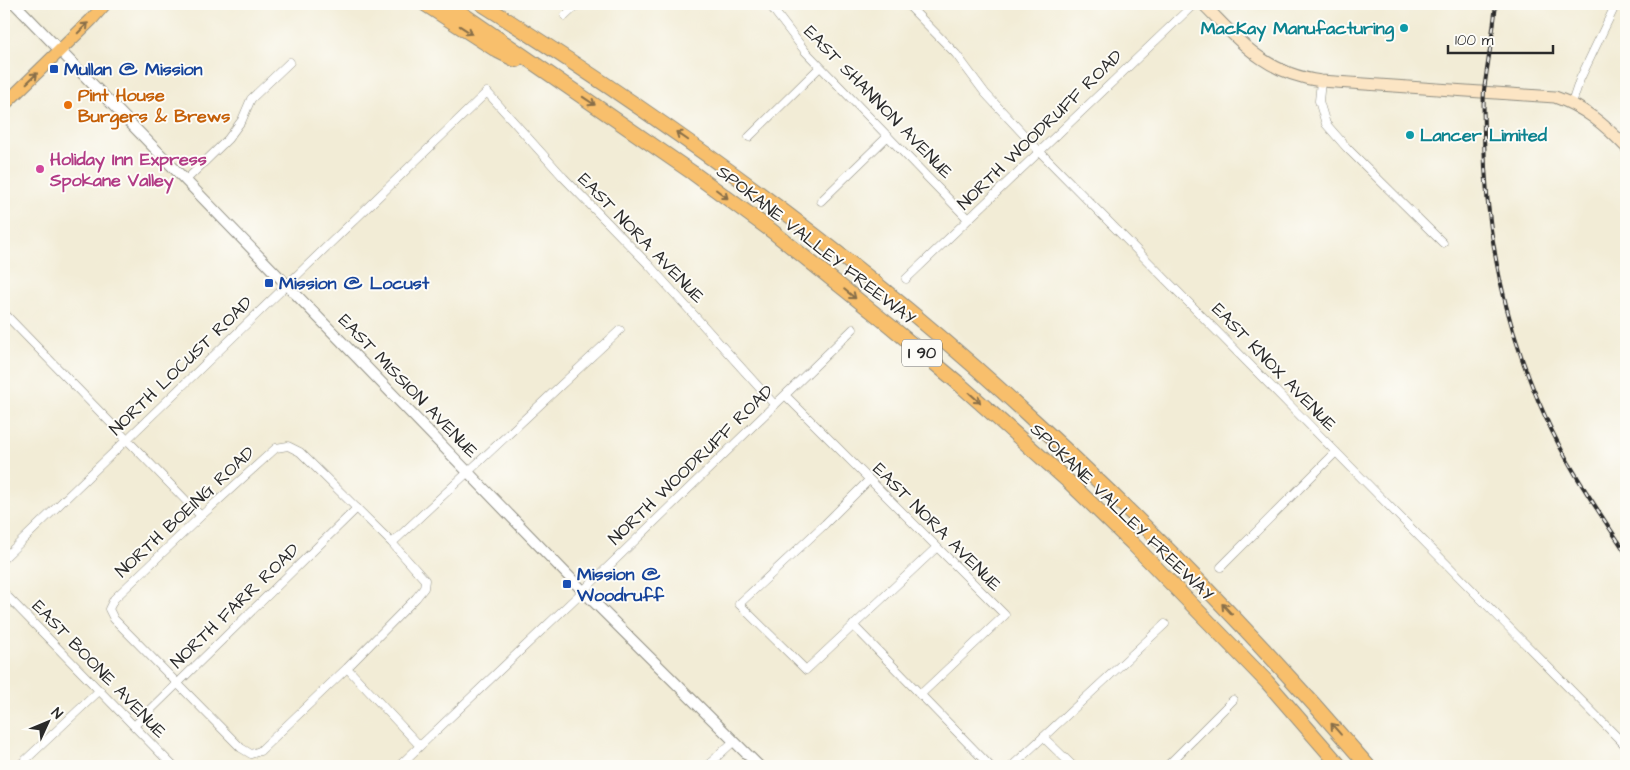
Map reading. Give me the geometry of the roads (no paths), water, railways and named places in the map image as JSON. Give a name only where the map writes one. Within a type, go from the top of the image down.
[{"type":"highway","points":[[425,4],[498,51],[563,84]]},
{"type":"highway","name":"SPOKANE VALLEY FREEWAY","points":[[448,4],[693,173],[772,232],[957,382],[1069,482],[1132,542],[1267,682],[1340,766]]},
{"type":"highway","name":"SPOKANE VALLEY FREEWAY","points":[[482,4],[573,61],[696,146],[856,268],[973,365],[1092,473],[1199,580],[1302,690],[1368,766]]},
{"type":"highway","points":[[500,4],[573,61]]},
{"type":"main road","points":[[4,105],[105,4]]},
{"type":"main road","points":[[1203,4],[1258,57],[1275,68],[1291,75],[1320,81],[1555,97],[1572,103],[1601,123],[1626,147]]},
{"type":"street","name":"EAST MISSION AVENUE","points":[[15,4],[468,473],[759,766]]},
{"type":"street","points":[[565,16],[578,4]]},
{"type":"street","name":"EAST SHANNON AVENUE","points":[[769,4],[797,42],[820,67],[968,219]]},
{"type":"street","name":"EAST KNOX AVENUE","points":[[907,4],[956,54],[985,93],[1040,152],[1626,746]]},
{"type":"street","name":"NORTH WOODRUFF ROAD","points":[[906,279],[1194,4]]},
{"type":"street","points":[[1572,103],[1580,79],[1616,4]]},
{"type":"street","points":[[186,180],[228,139],[242,120],[252,99],[290,62]]},
{"type":"street","points":[[749,137],[820,67]]},
{"type":"street","points":[[1320,81],[1319,101],[1326,124],[1346,148],[1443,243]]},
{"type":"street","name":"NORTH LOCUST ROAD","points":[[4,558],[487,92]]},
{"type":"street","name":"EAST NORA AVENUE","points":[[487,92],[564,178],[648,264],[774,404]]},
{"type":"street","points":[[821,200],[888,136]]},
{"type":"street","points":[[4,313],[201,516]]},
{"type":"street","name":"NORTH WOODRUFF ROAD","points":[[398,766],[853,329]]},
{"type":"street","points":[[392,543],[620,330]]},
{"type":"street","name":"EAST NORA AVENUE","points":[[785,394],[1005,616],[920,695]]},
{"type":"street","name":"NORTH BOEING ROAD","points":[[177,684],[114,619],[109,609],[114,599],[276,448],[288,446],[300,452],[357,508]]},
{"type":"street","points":[[1221,567],[1336,452]]},
{"type":"street","points":[[869,480],[739,604],[806,670],[937,547]]},
{"type":"street","points":[[177,684],[241,748],[251,754],[260,751],[347,668],[424,588],[424,580],[392,543],[357,508]]},
{"type":"street","name":"NORTH FARR ROAD","points":[[134,726],[357,508]]},
{"type":"street","name":"EAST BOONE AVENUE","points":[[4,593],[100,690],[168,765]]},
{"type":"street","points":[[1012,766],[1165,624]]},
{"type":"street","points":[[853,625],[990,766]]},
{"type":"street","points":[[347,668],[420,746]]},
{"type":"street","points":[[19,766],[100,690]]},
{"type":"street","points":[[1167,766],[1233,700]]},
{"type":"street","points":[[1043,737],[1073,766]]},
{"type":"street","points":[[707,766],[734,741]]},
{"type":"railway","points":[[1496,4],[1484,90],[1485,172],[1493,243],[1508,314],[1531,383],[1553,434],[1572,469],[1626,553]]},
{"type":"place","name":"MacKay Manufacturing","points":[[1404,28]]},
{"type":"place","name":"Mullan @ Mission","points":[[54,69]]},
{"type":"place","name":"Pint House Burgers & Brews","points":[[68,105]]},
{"type":"place","name":"Lancer Limited","points":[[1410,135]]},
{"type":"place","name":"Holiday Inn Express Spokane Valley","points":[[40,169]]},
{"type":"place","name":"Mission @ Locust","points":[[269,283]]},
{"type":"place","name":"Mission @ Woodruff","points":[[567,584]]}]
